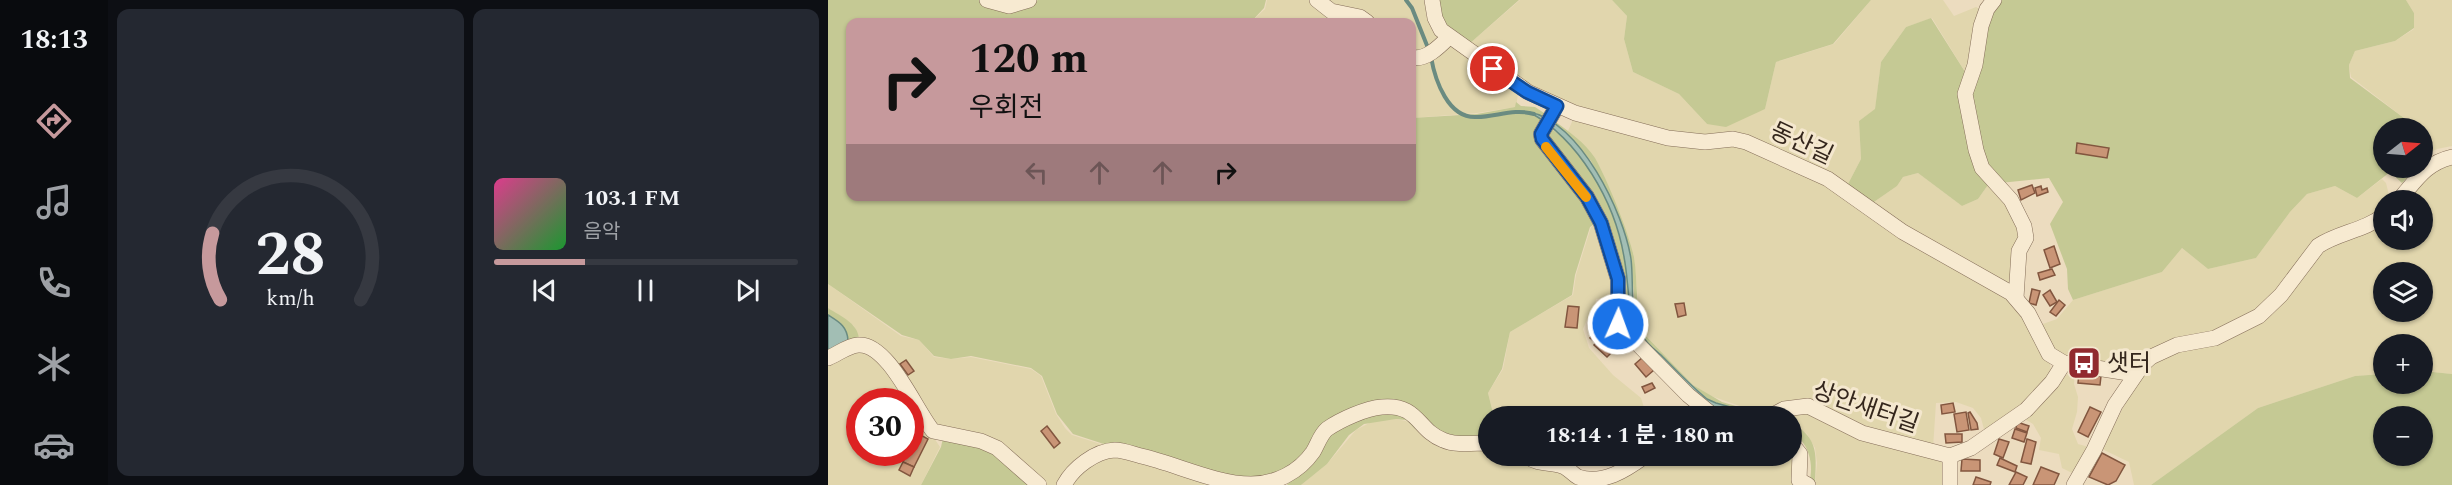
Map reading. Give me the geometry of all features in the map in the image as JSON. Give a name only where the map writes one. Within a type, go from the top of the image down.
[{"type":"street","points":[[987,0],[1009,6],[1029,0]]},
{"type":"street","points":[[1317,0],[1331,11],[1361,18]]},
{"type":"street","name":"동산길","points":[[1432,0],[1437,25],[1448,38],[1527,92],[1550,118],[1687,141],[1733,139],[1771,152],[1828,179],[1903,232],[2016,298],[2028,313],[2049,354],[2064,363]]},
{"type":"street","points":[[1994,0],[1987,9],[1981,26],[1975,65],[1965,94],[1976,150],[1982,168],[2011,200],[2024,226],[2026,238],[2019,251],[2016,298]]},
{"type":"street","points":[[1416,57],[1421,58],[1436,49],[1448,38]]},
{"type":"street","points":[[1550,118],[1541,134],[1543,142],[1587,197],[1601,223],[1618,279],[1618,324],[1702,406]]},
{"type":"street","points":[[2407,190],[2423,171],[2437,162],[2452,157]]},
{"type":"street","points":[[2074,485],[2094,450],[2115,405],[2134,374],[2151,357],[2177,345],[2214,338],[2259,316],[2281,295],[2318,246],[2326,240],[2373,222]]},
{"type":"street","points":[[828,358],[855,346],[869,347],[895,372],[933,430],[981,441],[997,448],[1039,485]]},
{"type":"street","points":[[1950,485],[1950,456],[1971,448],[2026,410],[2052,381],[2064,363],[2134,374]]},
{"type":"street","name":"상안새터길","points":[[1802,407],[1808,406],[1862,433],[1950,456]]},
{"type":"street","points":[[1064,485],[1071,474],[1082,465],[1099,455],[1116,450],[1234,484],[1266,483],[1293,472],[1312,452],[1327,429],[1357,414],[1382,407],[1400,409],[1414,415],[1431,433],[1443,441],[1478,443]]},
{"type":"street","points":[[1558,466],[1566,467],[1578,477],[1593,482],[1621,474],[1632,466]]},
{"type":"street","points":[[1800,466],[1799,478],[1805,484]]},
{"type":"shaded area","points":[[1267,0],[1426,0],[1426,15],[1434,32],[1518,94],[1516,107],[1477,113],[1416,118],[1416,18],[1255,18],[1265,9]]},
{"type":"shaded area","points":[[1520,0],[1612,0],[1627,16],[1624,39],[1633,72],[1679,94],[1707,124],[1765,109],[1776,62],[1834,44],[1871,0],[1943,0],[1954,16],[1976,7],[1984,11],[1967,75],[1932,18],[1906,27],[1881,62],[1875,110],[1859,121],[1861,159],[1848,184],[1807,162],[1686,137],[1577,107],[1544,94],[1468,45]]},
{"type":"shaded area","points":[[2406,0],[2452,0],[2452,146],[2433,151],[2433,118],[2404,118],[2351,77],[2349,65],[2355,51],[2395,41],[2414,29],[2414,13]]},
{"type":"shaded area","points":[[1574,117],[1733,144],[1820,180],[2013,301],[2050,363],[2051,372],[2029,400],[1985,433],[1981,418],[1973,408],[1956,402],[1936,403],[1933,448],[1849,423],[1821,406],[1802,409],[1802,406],[1740,406],[1711,396],[1693,385],[1644,334],[1640,323],[1634,256],[1629,239],[1594,158],[1568,131]]},
{"type":"shaded area","points":[[2452,163],[2452,374],[2433,372],[2433,334],[2373,334],[2373,375],[2355,376],[2258,408],[2151,485],[2134,485],[2129,462],[2102,449],[2138,381],[2154,363],[2178,351],[2231,338],[2264,322],[2280,307],[2325,249],[2373,227],[2373,250],[2433,250],[2433,190],[2415,190],[2425,178],[2433,178],[2433,171]]},
{"type":"shaded area","points":[[1918,173],[1962,206],[1978,199],[1990,182],[2022,228],[2012,289],[1871,204],[1897,186],[1903,177]]},
{"type":"shaded area","points":[[2382,179],[2386,183],[2388,190],[2373,190],[2373,216],[2332,231],[2267,302],[2238,321],[2211,331],[2174,338],[2133,361],[2120,364],[2075,360],[2055,350],[2040,325],[2057,319],[2073,300],[2162,272],[2182,248],[2208,269],[2256,258],[2290,212],[2307,194],[2335,186],[2357,198]]},
{"type":"shaded area","points":[[1597,223],[1612,263],[1612,297],[1596,299],[1595,310],[1587,319],[1583,329],[1589,348],[1613,375],[1641,398],[1644,406],[1491,406],[1488,393],[1503,369],[1510,332],[1573,295],[1576,275],[1591,227]]},
{"type":"shaded area","points":[[828,284],[901,336],[919,340],[934,357],[951,359],[971,357],[1031,369],[1041,376],[1056,414],[1072,435],[1110,447],[1061,485],[1044,485],[939,430],[924,412],[924,388],[903,388],[859,342],[854,326],[828,308]]},
{"type":"shaded area","points":[[868,349],[899,388],[846,388],[846,466],[924,466],[924,423],[940,447],[921,485],[828,485],[828,361]]},
{"type":"shaded area","points":[[2075,371],[2074,384],[2078,397],[2072,429],[2078,444],[2089,447],[2074,474],[2062,468],[2059,454],[2039,450],[2041,438],[2033,424],[2023,418],[2063,377]]},
{"type":"shaded area","points":[[1802,412],[1942,461],[1949,485],[1815,485],[1817,463],[1815,448],[1807,434],[1802,430]]},
{"type":"shaded area","points":[[1396,419],[1406,421],[1415,429],[1478,445],[1478,466],[1554,466],[1589,485],[1301,485],[1327,464],[1356,430],[1373,421]]},
{"type":"shaded area","points":[[1110,454],[1231,485],[1068,485],[1073,476]]},
{"type":"shaded area","points":[[1635,466],[1795,466],[1796,469],[1792,485],[1598,485]]},
{"type":"green space","points":[[828,0],[980,0],[1024,6],[1038,0],[1266,0],[1264,8],[1255,18],[846,18],[846,201],[1416,201],[1416,118],[1477,114],[1515,107],[1516,102],[1521,106],[1535,107],[1547,115],[1542,126],[1597,222],[1590,227],[1575,275],[1572,295],[1510,332],[1502,369],[1488,393],[1491,406],[1478,406],[1478,437],[1448,437],[1421,417],[1356,411],[1298,464],[1254,481],[1110,446],[1073,434],[1057,414],[1042,376],[1031,368],[971,356],[951,359],[934,356],[919,340],[902,335],[828,284]]},
{"type":"green space","points":[[1438,0],[1519,0],[1468,45],[1444,24]]},
{"type":"green space","points":[[1612,0],[1871,0],[1833,44],[1776,62],[1765,109],[1726,127],[1707,124],[1679,94],[1633,72],[1624,39],[1627,16]]},
{"type":"green space","points":[[1998,0],[2406,0],[2414,13],[2414,28],[2395,41],[2355,51],[2349,65],[2350,78],[2404,118],[2373,118],[2373,178],[2382,178],[2357,198],[2335,186],[2307,194],[2290,212],[2256,258],[2208,269],[2182,248],[2162,272],[2073,300],[2068,289],[2067,269],[2050,224],[2063,202],[2049,178],[2000,183],[1989,174],[1969,107],[1981,38]]},
{"type":"green space","points":[[1931,18],[1967,75],[1990,182],[1978,199],[1962,206],[1918,173],[1903,177],[1897,186],[1871,204],[1848,184],[1861,159],[1859,121],[1875,109],[1881,62],[1906,27]]},
{"type":"green space","points":[[1554,121],[1591,153],[1611,192],[1634,257],[1638,306],[1644,334],[1693,385],[1722,402],[1736,406],[1722,405],[1707,399],[1642,337],[1636,320],[1631,257],[1619,220],[1591,161],[1573,140],[1553,124]]},
{"type":"green space","points":[[1550,128],[1577,152],[1599,185],[1615,221],[1620,239],[1626,265],[1633,323],[1642,339],[1671,371],[1648,349],[1626,323],[1620,311],[1621,277],[1603,221],[1584,189],[1547,142],[1546,134]]},
{"type":"green space","points":[[2397,178],[2407,178],[2402,183]]},
{"type":"green space","points":[[828,308],[857,330],[859,342],[828,352],[841,323],[828,315]]},
{"type":"green space","points":[[2433,372],[2452,374],[2452,485],[2151,485],[2258,408],[2355,376],[2373,375],[2373,394],[2433,394]]},
{"type":"green space","points":[[1675,375],[1698,395],[1714,406],[1708,406]]},
{"type":"green space","points":[[1400,412],[1422,429],[1415,429],[1406,420],[1396,419],[1364,424],[1349,435],[1327,464],[1301,485],[1287,485],[1321,441],[1356,417]]},
{"type":"green space","points":[[1802,430],[1812,442],[1814,449],[1815,485],[1810,480],[1811,465],[1802,442]]},
{"type":"green space","points":[[943,438],[986,446],[1036,485],[921,485],[941,447]]},
{"type":"water","points":[[1529,112],[1548,119],[1565,132],[1582,150],[1609,195],[1627,240],[1631,259],[1635,318],[1642,335],[1707,399],[1727,406],[1712,406],[1696,393],[1637,333],[1631,315],[1626,266],[1619,236],[1603,194],[1579,155],[1547,124]]},
{"type":"water","points":[[828,315],[844,328],[848,340],[828,352]]},
{"type":"building","points":[[2077,143],[2109,148],[2107,158],[2076,153]]},
{"type":"building","points":[[2032,185],[2035,193],[2021,200],[2018,190]]},
{"type":"building","points":[[2041,186],[2042,190],[2047,188],[2048,192],[2037,196],[2035,188]]},
{"type":"building","points":[[2054,246],[2060,264],[2050,268],[2044,250]]},
{"type":"building","points":[[2052,269],[2055,275],[2040,280],[2038,273]]},
{"type":"building","points":[[2032,289],[2040,291],[2036,305],[2029,303]]},
{"type":"building","points":[[2050,290],[2057,302],[2050,306],[2043,295]]},
{"type":"building","points":[[2059,300],[2065,305],[2056,316],[2050,312]]},
{"type":"building","points":[[1684,303],[1686,315],[1678,317],[1675,304]]},
{"type":"building","points":[[1568,306],[1579,307],[1577,328],[1565,327]]},
{"type":"building","points":[[1595,313],[1605,323],[1593,335],[1591,321]]},
{"type":"building","points":[[1605,323],[1623,341],[1607,357],[1590,338]]},
{"type":"building","points":[[1643,357],[1654,370],[1646,377],[1635,364]]},
{"type":"building","points":[[906,360],[914,371],[908,375],[900,364]]},
{"type":"building","points":[[2079,373],[2101,376],[2100,385],[2078,383]]},
{"type":"building","points":[[1652,383],[1655,388],[1645,393],[1642,387]]},
{"type":"building","points":[[1953,403],[1955,412],[1942,414],[1941,405]]},
{"type":"building","points":[[2090,407],[2101,412],[2088,437],[2078,432]]},
{"type":"building","points":[[1966,412],[1969,430],[1957,432],[1954,414]]},
{"type":"building","points":[[1970,412],[1978,429],[1971,430],[1968,413]]},
{"type":"building","points":[[2017,422],[2029,426],[2027,432],[2016,428]]},
{"type":"building","points":[[1047,426],[1060,443],[1054,448],[1041,431]]},
{"type":"building","points":[[2015,429],[2027,433],[2024,442],[2012,438]]},
{"type":"building","points":[[1945,434],[1962,434],[1962,442],[1946,443]]},
{"type":"building","points":[[1999,439],[2009,442],[2003,458],[1994,454]]},
{"type":"building","points":[[2027,439],[2036,442],[2031,464],[2021,462]]},
{"type":"building","points":[[2102,453],[2125,465],[2116,481],[2108,485],[2089,477]]},
{"type":"building","points":[[2000,458],[2017,466],[2015,472],[1997,465]]},
{"type":"building","points":[[1962,459],[1980,460],[1980,471],[1961,471]]},
{"type":"building","points":[[901,466],[914,467],[910,476],[899,470]]},
{"type":"building","points":[[2041,467],[2059,474],[2054,485],[2033,485]]},
{"type":"building","points":[[2016,472],[2027,477],[2023,485],[2009,485]]},
{"type":"building","points":[[1976,477],[1991,482],[1990,485],[1973,485]]},
{"type":"waterway","points":[[1406,0],[1412,8],[1428,48]]},
{"type":"waterway","points":[[1431,57],[1440,87],[1458,112],[1477,117],[1512,112],[1534,114]]},
{"type":"slow traffic","points":[[1546,147],[1586,197]]},
{"type":"place","name":"샛터","points":[[2084,363]]},
{"type":"route","points":[[1493,69],[1527,92],[1557,106],[1541,134],[1542,139],[1587,197],[1601,223],[1617,270],[1618,324]]}]
